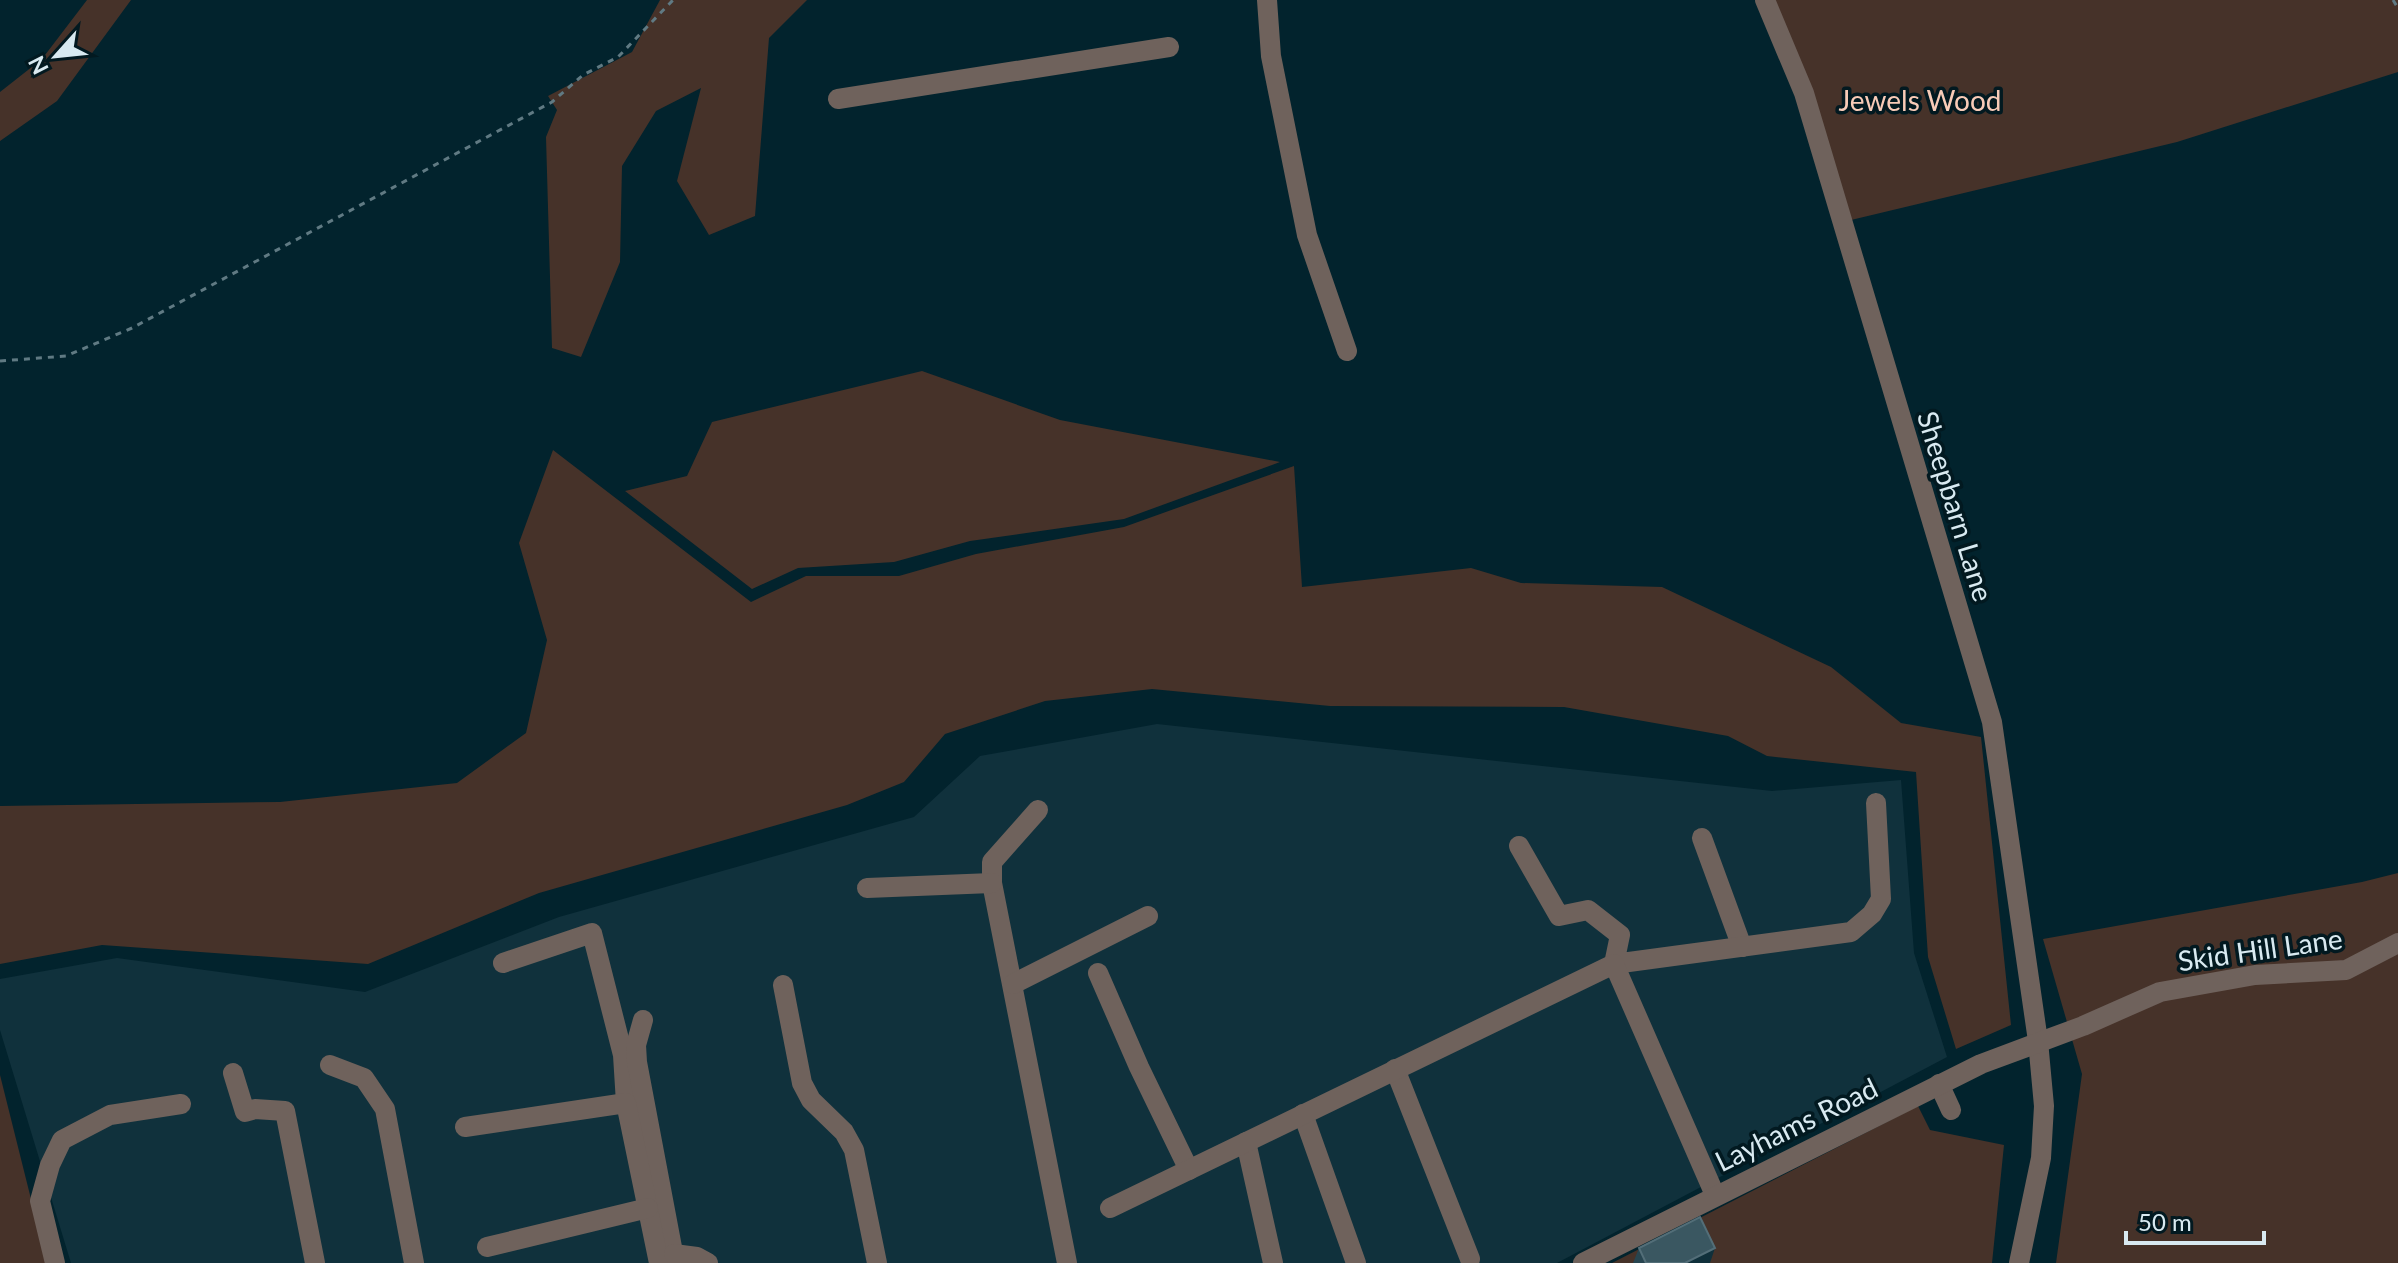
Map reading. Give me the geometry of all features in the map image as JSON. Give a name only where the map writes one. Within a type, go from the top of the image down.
[{"type":"street","points":[[1267,0],[1271,56],[1307,235],[1347,351]]},
{"type":"street","name":"Sheepbarn Lane","points":[[1765,0],[1804,93],[1992,722],[2038,1041],[2044,1132],[2019,1263]]},
{"type":"street","points":[[838,99],[1169,47]]},
{"type":"street","points":[[1110,1208],[1614,964],[1851,932],[1872,914],[1881,899],[1876,803]]},
{"type":"street","points":[[1038,810],[992,862],[992,883],[1067,1263]]},
{"type":"street","points":[[1702,838],[1742,947]]},
{"type":"street","points":[[1519,846],[1559,916],[1588,910],[1620,935],[1614,964],[1715,1195]]},
{"type":"street","points":[[867,888],[992,883]]},
{"type":"street","points":[[1013,984],[1148,916]]},
{"type":"street","points":[[503,963],[592,933],[623,1055],[626,1103],[648,1208],[669,1260]]},
{"type":"street","name":"Skid Hill Lane","points":[[2038,1041],[2083,1026],[2160,992],[2255,975],[2346,970],[2398,943]]},
{"type":"street","points":[[1098,973],[1189,1170]]},
{"type":"street","points":[[783,985],[802,1083],[811,1100],[844,1132],[854,1150],[877,1263]]},
{"type":"street","points":[[643,1020],[636,1045],[637,1062],[669,1260]]},
{"type":"street","name":"Layhams Road","points":[[1583,1263],[1939,1084],[2038,1041]]},
{"type":"street","points":[[330,1065],[364,1078],[385,1109],[414,1263]]},
{"type":"street","points":[[1395,1069],[1470,1259]]},
{"type":"street","points":[[233,1073],[245,1112],[255,1109],[285,1111],[315,1263]]},
{"type":"street","points":[[1939,1084],[1951,1110]]},
{"type":"street","points":[[465,1127],[626,1103]]},
{"type":"street","points":[[55,1263],[40,1201],[50,1165],[62,1140],[110,1115],[181,1104]]},
{"type":"street","points":[[1303,1114],[1356,1263]]},
{"type":"street","points":[[1246,1142],[1273,1263]]},
{"type":"street","points":[[487,1247],[648,1208]]},
{"type":"street","points":[[669,1260],[697,1257],[708,1263]]},
{"type":"path","points":[[0,361],[66,356],[132,328],[552,102],[583,75],[618,57],[673,0]]},
{"type":"path","points":[[2393,0],[2398,8]]},
{"type":"shaded area","points":[[1157,724],[1772,791],[1901,780],[1914,953],[1947,1057],[1557,1263],[71,1263],[0,1030],[0,979],[117,958],[365,992],[559,917],[914,817],[980,756]]},
{"type":"green space","points":[[87,0],[131,0],[57,101],[0,141],[0,92],[42,59]]},
{"type":"green space","points":[[660,0],[807,0],[769,38],[755,216],[709,235],[677,181],[701,88],[656,111],[622,166],[620,262],[581,357],[552,348],[546,137],[557,110],[548,96],[632,52]]},
{"type":"green space","name":"Jewels Wood","points":[[1773,0],[2398,0],[2398,72],[2177,142],[1851,220]]},
{"type":"green space","points":[[922,371],[1060,420],[1280,462],[1124,519],[970,541],[894,562],[798,568],[752,589],[625,491],[687,476],[712,422]]},
{"type":"green space","points":[[553,450],[751,602],[806,576],[899,576],[976,554],[1124,527],[1294,466],[1302,587],[1471,568],[1521,583],[1662,587],[1831,667],[1901,723],[1981,737],[2011,1025],[1956,1049],[1928,957],[1916,772],[1767,756],[1728,736],[1564,707],[1330,706],[1152,689],[1045,701],[945,734],[904,782],[847,805],[539,893],[368,964],[102,945],[0,964],[0,806],[280,802],[457,783],[526,733],[547,640],[519,543]]},
{"type":"green space","points":[[2398,873],[2398,1263],[2056,1263],[2082,1074],[2043,939]]},
{"type":"green space","points":[[0,1075],[47,1263],[0,1263]]},
{"type":"green space","points":[[1918,1106],[1930,1130],[2004,1145],[1992,1263],[1612,1263]]},
{"type":"building","points":[[1700,1217],[1715,1248],[1685,1263],[1646,1263],[1639,1248]]}]
